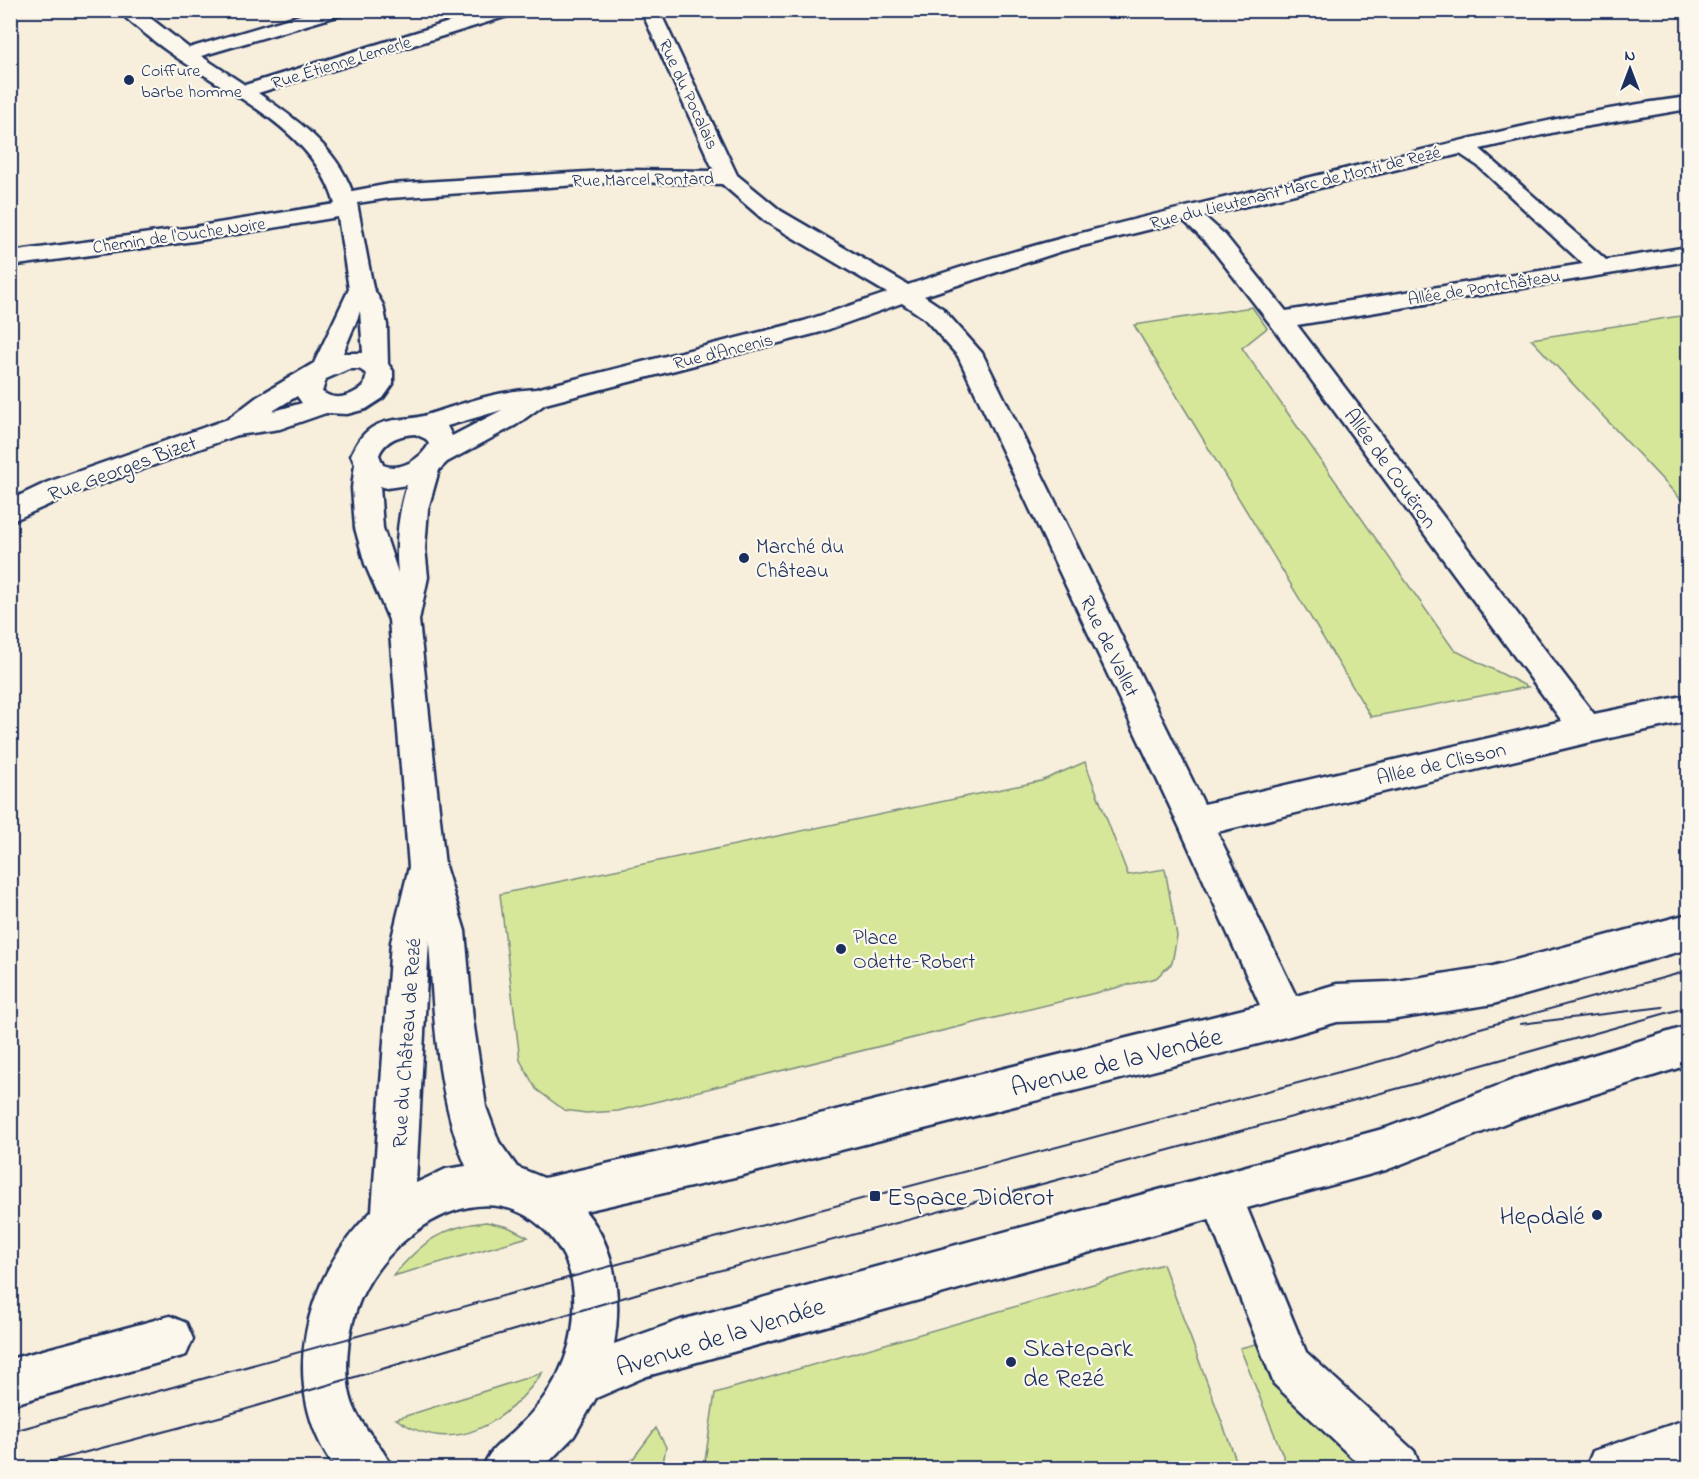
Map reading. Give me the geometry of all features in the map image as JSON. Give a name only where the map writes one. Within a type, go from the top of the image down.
[{"type":"street","points":[[128,10],[179,50],[242,93],[314,148],[326,161],[346,204],[361,289],[370,298],[376,340],[375,378],[358,402],[329,406]]},
{"type":"street","points":[[179,50],[282,10]]},
{"type":"street","points":[[179,50],[338,10]]},
{"type":"street","name":"Rue Étienne Lemerle","points":[[242,93],[508,10]]},
{"type":"street","name":"Rue du Pocalais","points":[[650,10],[728,178]]},
{"type":"street","name":"Rue du Lieutenant Marc de Monti de Rezé","points":[[907,294],[1054,246],[1188,213],[1560,125],[1689,103]]},
{"type":"street","points":[[1463,147],[1485,162],[1602,268]]},
{"type":"street","name":"Rue Marcel Rontard","points":[[346,204],[390,191],[621,176],[728,178],[773,216],[907,294]]},
{"type":"street","name":"Chemin de l'Ouche Noire","points":[[10,259],[194,234],[346,204]]},
{"type":"street","name":"Allée de Couëron","points":[[1188,213],[1217,240],[1280,320],[1587,729]]},
{"type":"street","name":"Allée de Pontchâteau","points":[[1280,320],[1689,254]]},
{"type":"street","points":[[361,289],[351,302],[340,336],[320,371],[310,381],[309,395],[329,406],[369,455],[375,473],[386,476],[406,476],[432,462],[442,446],[440,438],[433,431],[417,426],[388,430],[369,455]]},
{"type":"street","name":"Rue d'Ancenis","points":[[417,426],[465,408],[502,399],[536,398],[784,335],[907,294]]},
{"type":"street","name":"Rue de Vallet","points":[[907,294],[933,313],[969,353],[1196,822],[1286,1018]]},
{"type":"street","points":[[320,371],[345,360],[367,362],[375,378],[417,426]]},
{"type":"street","name":"Rue Georges Bizet","points":[[235,426],[266,403],[320,371]]},
{"type":"street","name":"Rue d'Ancenis","points":[[432,462],[507,419],[536,398]]},
{"type":"street","name":"Rue Georges Bizet","points":[[10,512],[58,489],[235,426],[280,420],[329,406]]},
{"type":"street","name":"Rue du Château de Rezé","points":[[369,455],[364,495],[367,526],[381,568],[404,620]]},
{"type":"street","name":"Rue du Château de Rezé","points":[[432,462],[414,509],[410,548],[413,577],[404,620],[427,866],[447,931],[454,1020],[466,1107],[482,1154],[503,1184]]},
{"type":"street","name":"Allée de Clisson","points":[[1196,822],[1587,729],[1689,708]]},
{"type":"street","name":"Rue du Château de Rezé","points":[[393,1221],[410,942],[427,866]]},
{"type":"street","name":"Avenue de la Vendée","points":[[545,1199],[739,1155],[1286,1018],[1337,1003],[1390,1001],[1493,985],[1689,932]]},
{"type":"street","name":"Avenue de la Vendée","points":[[580,1382],[644,1354],[681,1343],[1386,1149],[1521,1096],[1689,1045]]},
{"type":"street","points":[[368,1468],[355,1457],[339,1435],[329,1412],[325,1386],[325,1347],[334,1310],[353,1267],[372,1242],[393,1221],[420,1202],[447,1190],[475,1183],[503,1184],[525,1189],[545,1199],[566,1217],[583,1242],[593,1272],[596,1305],[595,1331],[590,1357],[580,1382],[560,1417],[524,1461]]},
{"type":"street","points":[[1221,1196],[1290,1368],[1396,1468]]},
{"type":"street","points":[[10,1382],[170,1339]]},
{"type":"street","points":[[1610,1468],[1689,1443]]},
{"type":"green space","points":[[1252,307],[1267,328],[1242,348],[1454,650],[1528,687],[1371,717],[1134,325]]},
{"type":"green space","points":[[1680,316],[1688,324],[1688,507],[1531,339]]},
{"type":"green space","name":"Place Odette-Robert","points":[[1085,762],[1128,875],[1165,869],[1177,936],[1172,963],[1156,978],[618,1111],[586,1113],[564,1110],[536,1089],[520,1060],[500,894],[1041,781]]},
{"type":"green space","points":[[486,1222],[508,1227],[528,1237],[393,1276],[413,1254],[434,1238],[457,1227]]},
{"type":"green space","name":"Skatepark de Rezé","points":[[1163,1264],[1239,1468],[704,1468],[715,1393]]},
{"type":"green space","points":[[1260,1343],[1274,1376],[1360,1468],[1288,1468],[1240,1348]]},
{"type":"green space","points":[[542,1373],[512,1407],[495,1420],[458,1435],[438,1435],[417,1430],[396,1419]]},
{"type":"green space","points":[[656,1428],[666,1447],[662,1468],[626,1468]]},
{"type":"tram line","points":[[10,1432],[669,1250],[1396,1057],[1473,1030],[1688,971]]},
{"type":"tram line","points":[[1520,1024],[1663,1007]]},
{"type":"tram line","points":[[26,1468],[223,1416],[673,1283],[1411,1085],[1688,1007]]},
{"type":"place","name":"Coiffure barbe homme","points":[[129,80]]},
{"type":"place","name":"Marché du Château","points":[[744,558]]},
{"type":"place","name":"Place Odette-Robert","points":[[841,949]]},
{"type":"place","name":"Espace Diderot","points":[[875,1196]]},
{"type":"place","name":"Hepdalé","points":[[1597,1215]]},
{"type":"place","name":"Skatepark de Rezé","points":[[1011,1362]]}]
